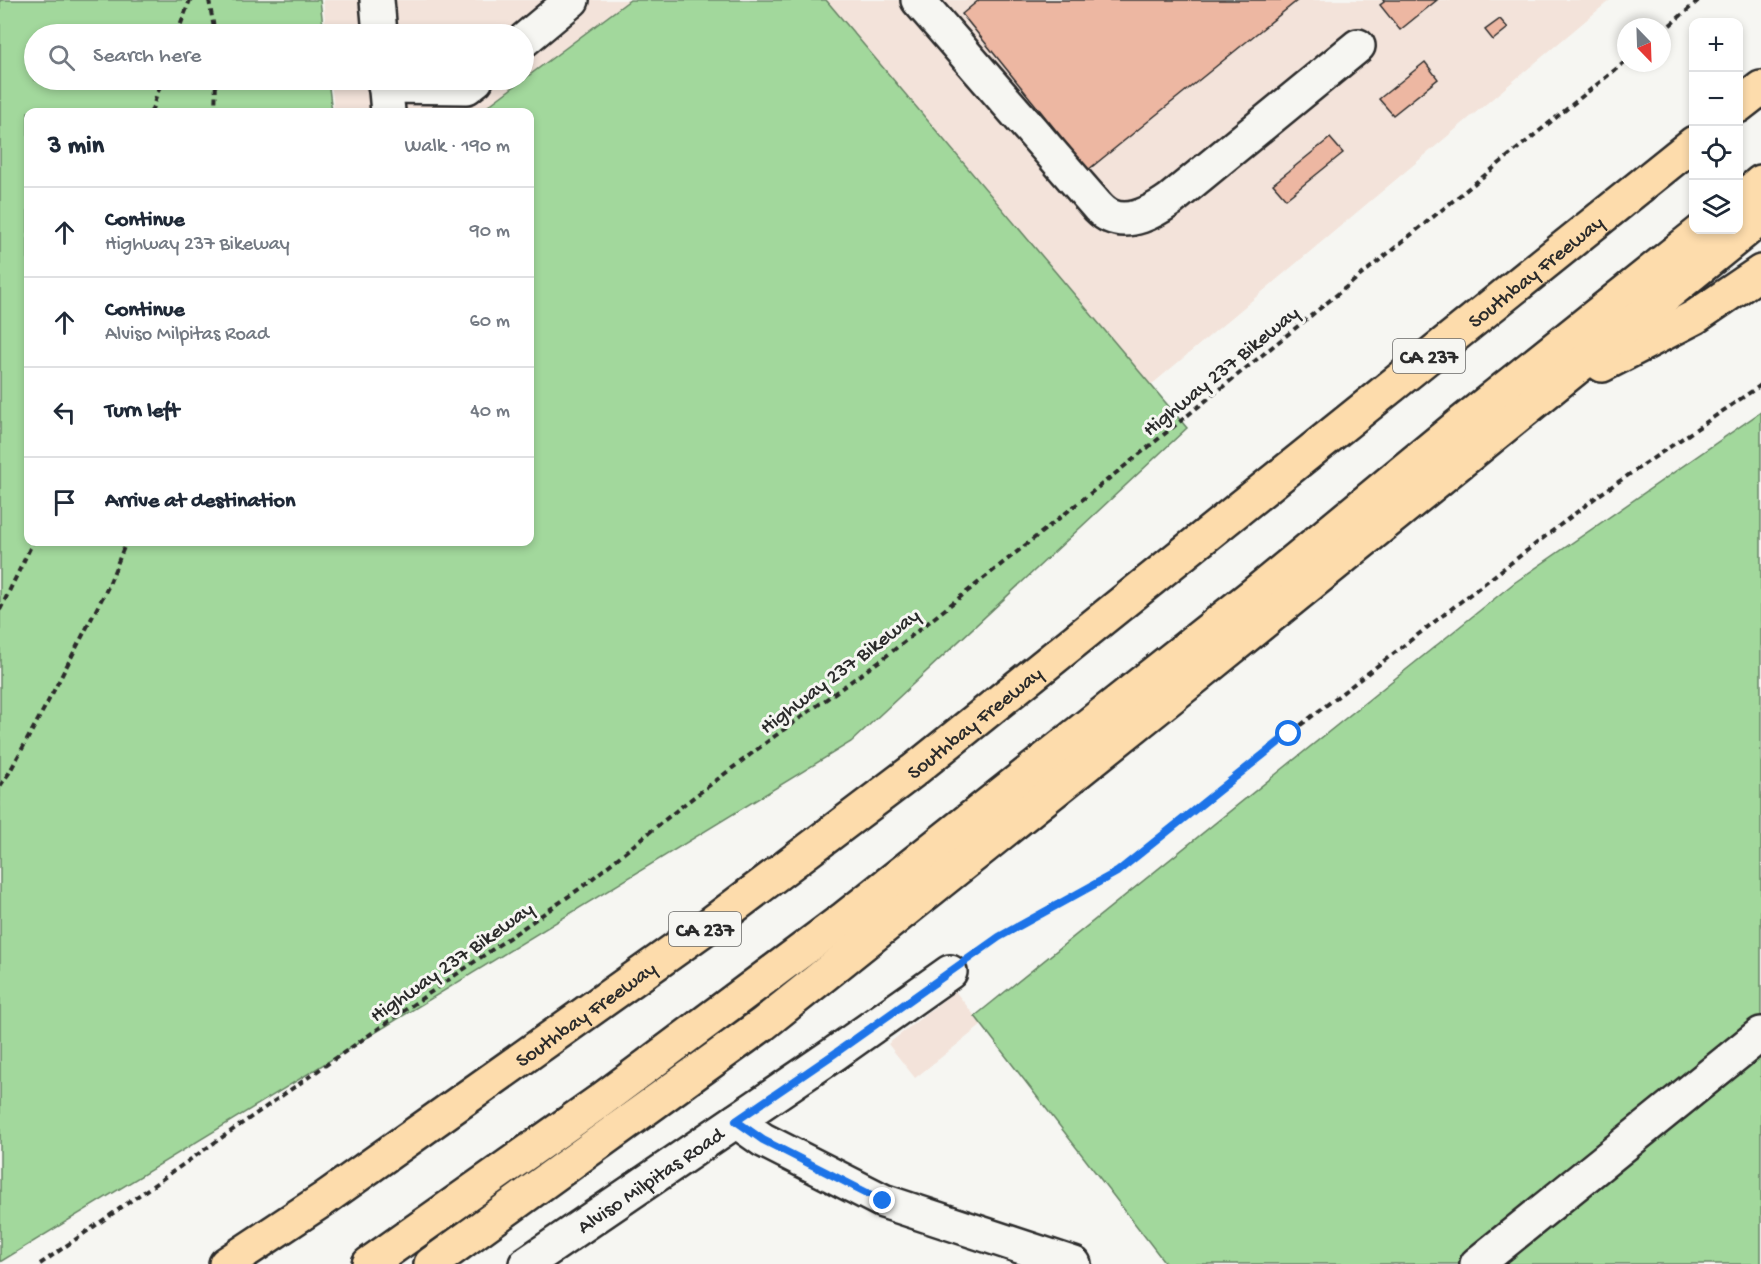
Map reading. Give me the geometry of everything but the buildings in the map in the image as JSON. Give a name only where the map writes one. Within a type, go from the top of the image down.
[{"type":"highway","points":[[1743,102],[1761,88]]},
{"type":"highway","name":"Southbay Freeway","points":[[226,1264],[324,1200],[695,936],[913,771],[1689,147]]},
{"type":"highway","points":[[1743,197],[1761,182]]},
{"type":"highway","points":[[431,1264],[763,1024],[1166,701],[1761,218]]},
{"type":"highway","points":[[369,1264],[600,1101],[845,918],[1253,595],[1458,426],[1698,234]]},
{"type":"highway","points":[[1542,396],[1695,317],[1761,272]]},
{"type":"lane","points":[[377,0],[379,24]]},
{"type":"lane","points":[[534,32],[572,0]]},
{"type":"lane","points":[[918,0],[1098,207],[1110,216],[1125,219],[1155,210],[1170,200],[1358,46]]},
{"type":"lane","points":[[386,93],[426,90]]},
{"type":"lane","name":"Alviso Milpitas Road","points":[[526,1264],[950,972]]},
{"type":"lane","points":[[1476,1264],[1761,1034]]},
{"type":"lane","points":[[736,1121],[763,1140],[883,1201],[1074,1264]]},
{"type":"path","points":[[181,24],[190,0]]},
{"type":"path","points":[[208,0],[213,24]]},
{"type":"path","points":[[1671,24],[1699,0]]},
{"type":"path","name":"Highway 237 Bikeway","points":[[40,1264],[582,887],[682,806],[894,650],[1617,68]]},
{"type":"path","points":[[152,108],[159,90]]},
{"type":"path","points":[[215,108],[216,90]]},
{"type":"path","points":[[950,972],[999,937],[1117,872],[1289,734],[1599,495],[1761,385]]},
{"type":"path","points":[[0,610],[31,546]]},
{"type":"path","points":[[0,786],[51,696],[108,587],[124,546]]},
{"type":"shaded area","points":[[323,0],[630,0],[534,72],[534,24],[325,24]]},
{"type":"shaded area","points":[[826,0],[1610,0],[1151,385]]},
{"type":"shaded area","points":[[332,90],[510,90],[485,108],[334,108]]},
{"type":"shaded area","points":[[955,991],[982,1025],[915,1078],[888,1044]]},
{"type":"green space","points":[[0,0],[320,0],[323,24],[24,24],[24,90],[329,90],[332,108],[24,108],[24,546],[534,546],[534,108],[485,108],[509,90],[534,90],[534,72],[630,0],[826,0],[1187,428],[851,742],[0,1262]]},
{"type":"green space","points":[[1761,412],[1761,1264],[1166,1264],[975,1016],[1514,583]]},
{"type":"route","points":[[883,1201],[763,1140],[736,1121],[999,937],[1117,872],[1289,734]]}]
